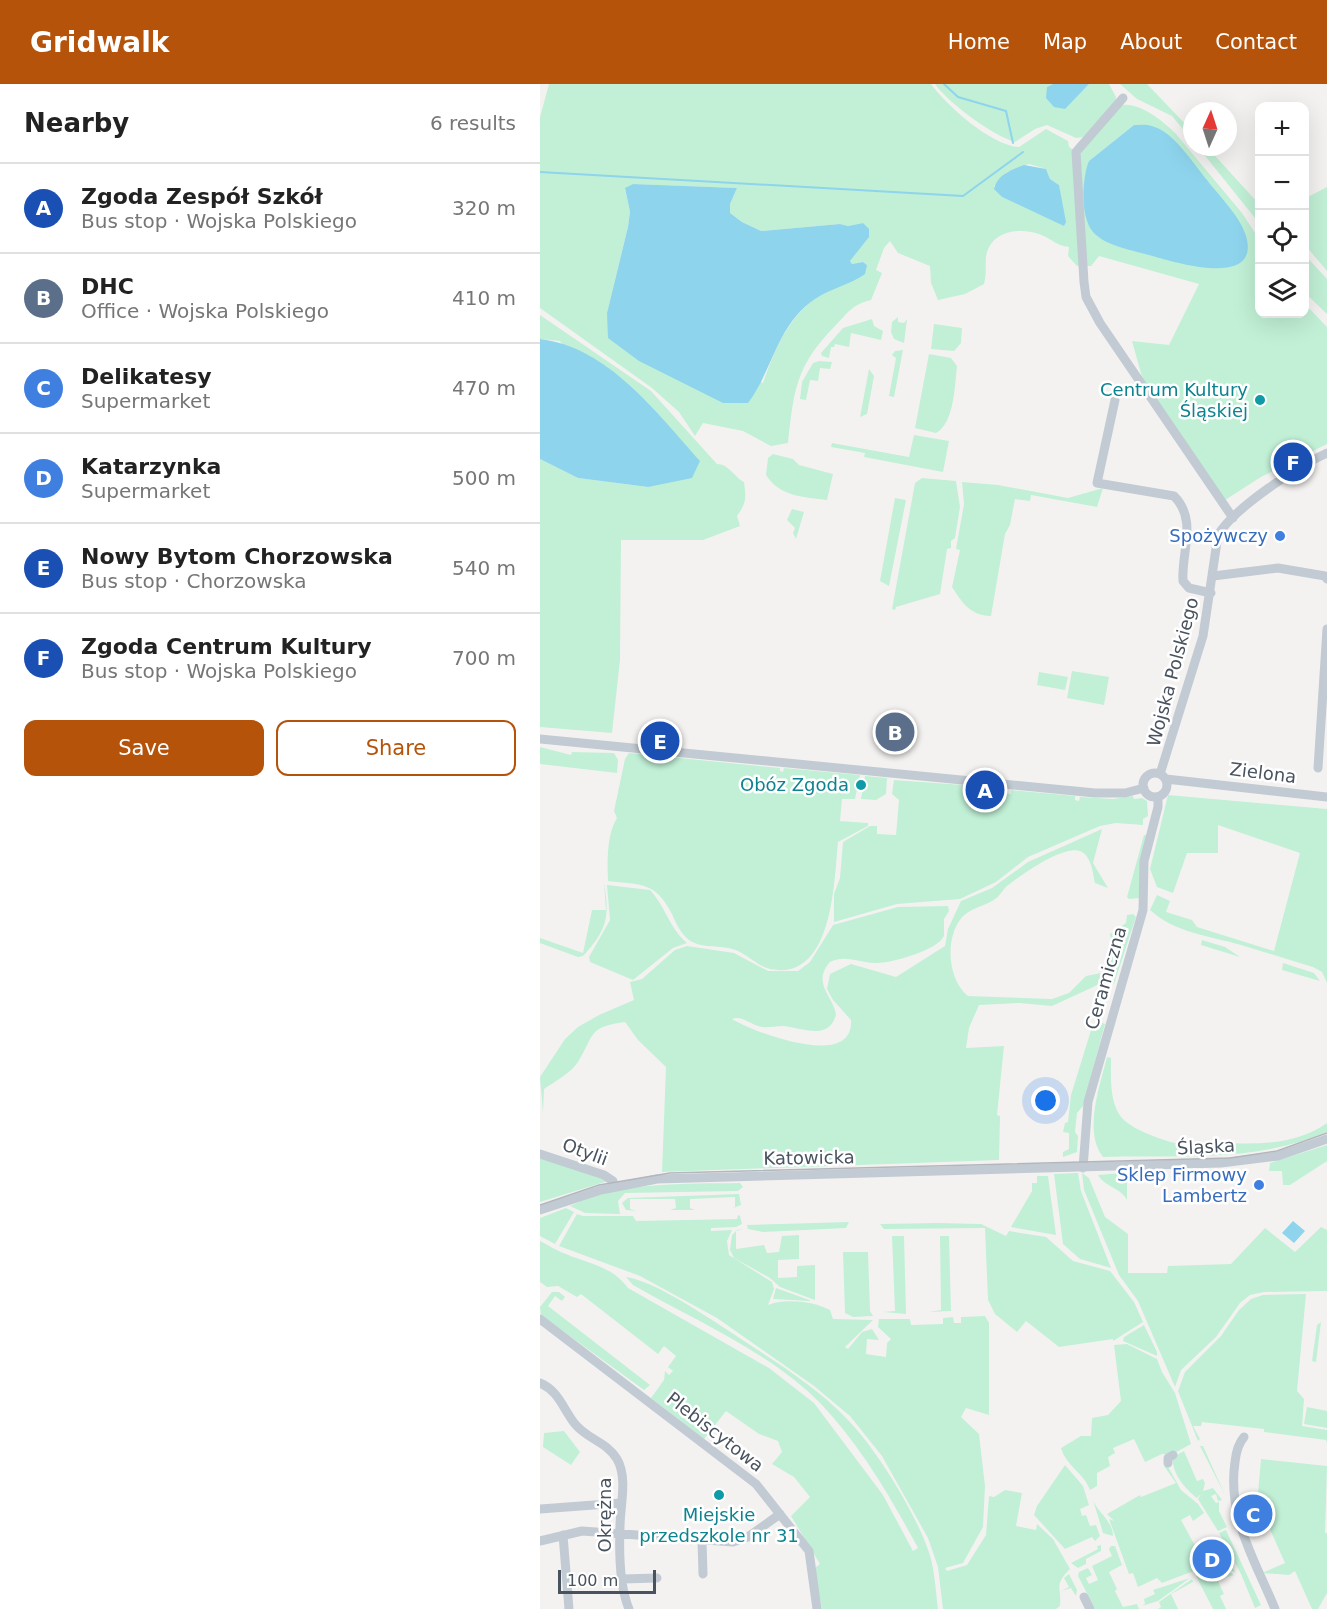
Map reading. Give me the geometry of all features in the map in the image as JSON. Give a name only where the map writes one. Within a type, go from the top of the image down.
[{"type":"street","points":[[1123,98],[1076,153],[1086,297],[1100,323],[1233,518]]},
{"type":"street","points":[[1115,400],[1097,483],[1174,496],[1182,504],[1187,520],[1183,581],[1189,588],[1211,593]]},
{"type":"street","name":"Wojska Polskiego","points":[[1163,776],[1203,636],[1218,535],[1233,518],[1293,471],[1327,453]]},
{"type":"street","points":[[1213,576],[1278,568],[1325,576],[1327,579]]},
{"type":"street","points":[[1318,768],[1327,629]]},
{"type":"street","points":[[540,739],[1095,793],[1125,793],[1144,788]]},
{"type":"street","points":[[1147,776],[1163,776],[1166,789],[1158,796],[1148,794],[1144,788],[1147,776]]},
{"type":"street","name":"Zielona","points":[[1163,776],[1195,784],[1327,796]]},
{"type":"street","name":"Zielona","points":[[1166,789],[1195,784]]},
{"type":"street","name":"Ceramiczna","points":[[1083,1168],[1088,1102],[1143,910],[1144,861],[1158,807],[1158,796]]},
{"type":"street","name":"Śląska","points":[[1083,1168],[1241,1162],[1278,1156],[1327,1139]]},
{"type":"street","name":"Otylii","points":[[540,1154],[604,1175],[614,1181],[614,1187]]},
{"type":"street","name":"Katowicka","points":[[540,1210],[614,1187],[678,1178],[1083,1168]]},
{"type":"street","name":"Plebiscytowa","points":[[540,1318],[748,1478],[780,1514],[811,1556],[812,1585],[817,1609]]},
{"type":"street","name":"Okrężna","points":[[540,1383],[555,1393],[580,1429],[606,1446],[616,1458],[622,1474],[620,1537],[623,1579],[629,1609]]},
{"type":"street","points":[[1245,1437],[1239,1443],[1236,1456],[1232,1497],[1241,1529],[1275,1609]]},
{"type":"street","points":[[540,1509],[621,1503]]},
{"type":"street","points":[[540,1541],[582,1532],[620,1537],[740,1541],[780,1514]]},
{"type":"street","points":[[563,1535],[569,1609]]},
{"type":"street","points":[[702,1540],[703,1574]]},
{"type":"street","points":[[623,1579],[657,1578]]},
{"type":"street","points":[[1084,1597],[1090,1609]]},
{"type":"green space","points":[[549,84],[931,84],[959,113],[996,140],[1019,147],[1046,129],[1068,141],[1069,147],[1080,154],[1122,105],[1129,105],[1144,110],[1176,134],[1183,142],[1183,156],[1194,156],[1242,213],[1255,233],[1255,318],[1309,318],[1309,308],[1327,327],[1327,444],[1261,477],[1222,502],[1147,395],[1132,341],[1169,345],[1199,284],[1099,256],[1091,266],[1077,266],[1068,256],[1069,247],[1031,232],[1014,231],[999,236],[993,241],[986,257],[984,284],[965,294],[938,300],[931,283],[930,266],[898,253],[890,241],[884,248],[876,270],[882,273],[871,300],[859,304],[847,313],[822,340],[805,366],[795,393],[788,443],[771,446],[743,431],[703,423],[695,436],[679,412],[652,388],[540,308],[540,117]],"holes":[[[1134,125],[1087,222],[1084,182],[1089,161]],[[1029,164],[1046,169],[1050,179],[1059,185],[1064,225],[1002,197],[994,186],[1007,172]],[[633,184],[737,188],[730,204],[730,213],[761,231],[840,224],[848,226],[863,223],[868,237],[850,261],[852,264],[863,262],[867,265],[849,282],[813,300],[795,318],[777,348],[763,383],[607,313],[628,227],[630,212],[625,189]]]},
{"type":"green space","points":[[935,84],[1053,84],[1047,87],[1064,109],[1089,84],[1109,84],[1116,97],[1115,103],[1083,137],[1076,138],[1047,125],[1035,129],[1015,142],[972,118],[950,101]]},
{"type":"green space","points":[[1120,84],[1147,84],[1183,122],[1183,129],[1172,116],[1137,99]]},
{"type":"green space","points":[[1205,156],[1215,156],[1255,200],[1255,218]]},
{"type":"green space","points":[[1327,187],[1327,271],[1309,250],[1309,196]]},
{"type":"green space","points":[[1309,259],[1327,279],[1327,314],[1309,297]]},
{"type":"green space","points":[[540,315],[651,391],[717,464],[728,468],[744,482],[745,500],[737,516],[740,526],[703,540],[621,540],[620,660],[612,733],[540,727],[540,459],[578,478],[648,487],[560,341],[540,339]]},
{"type":"green space","points":[[898,317],[898,322],[904,323],[907,319],[904,343],[894,339],[891,332],[892,322]]},
{"type":"green space","points":[[872,319],[874,326],[883,331],[881,340],[851,333],[849,347],[835,344],[831,347],[829,358],[822,356],[821,353],[843,328]]},
{"type":"green space","points":[[934,324],[962,328],[961,343],[954,351],[931,349]]},
{"type":"green space","points":[[903,350],[894,397],[889,396],[896,358],[892,355],[895,351]]},
{"type":"green space","points":[[929,354],[951,358],[957,366],[950,413],[947,421],[936,433],[915,428]]},
{"type":"green space","points":[[832,362],[830,369],[820,368],[818,381],[810,380],[806,400],[800,399],[802,382],[813,363]]},
{"type":"green space","points":[[869,369],[874,376],[867,414],[860,417]]},
{"type":"green space","points":[[914,435],[949,441],[943,472],[864,457],[865,453],[831,447],[832,443],[909,457]]},
{"type":"green space","points":[[773,454],[793,459],[799,465],[833,474],[827,500],[793,495],[778,488],[766,475],[768,458]]},
{"type":"green space","points":[[922,478],[956,481],[960,507],[955,538],[951,541],[951,548],[947,549],[940,594],[896,607],[895,610],[892,609],[915,483]]},
{"type":"green space","points":[[962,482],[998,485],[1068,498],[1103,488],[1097,507],[1031,495],[1030,501],[1015,499],[1010,525],[1005,534],[991,616],[972,611],[952,587],[960,550],[956,549],[964,504]]},
{"type":"green space","points":[[895,498],[906,500],[889,586],[880,581]]},
{"type":"green space","points":[[792,509],[804,512],[796,539],[793,533],[795,528],[787,520]]},
{"type":"green space","points":[[1072,671],[1109,677],[1104,705],[1067,698]]},
{"type":"green space","points":[[1039,672],[1068,677],[1065,690],[1037,685]]},
{"type":"green space","points":[[540,747],[571,755],[572,752],[614,753],[618,760],[617,773],[540,764]]},
{"type":"green space","points":[[629,753],[780,768],[783,772],[784,768],[860,775],[855,799],[842,799],[840,821],[868,823],[868,826],[838,842],[835,881],[826,925],[818,945],[807,960],[791,969],[770,969],[732,949],[695,943],[683,934],[666,903],[653,890],[638,884],[608,881],[609,839],[617,818],[614,811],[625,759]]},
{"type":"green space","points":[[865,776],[887,778],[886,794],[876,800],[861,799]]},
{"type":"green space","points":[[894,780],[963,785],[963,790],[1011,794],[1011,790],[1075,796],[1075,800],[1079,801],[1080,797],[1113,799],[1133,796],[1134,799],[1142,798],[1147,801],[1148,816],[1143,819],[1143,825],[1116,823],[1100,826],[1028,857],[996,882],[960,899],[897,904],[834,922],[834,894],[840,878],[843,842],[870,826],[877,826],[877,834],[896,835],[899,800],[892,794]]},
{"type":"green space","points":[[1168,795],[1327,809],[1327,983],[1322,972],[1313,967],[1182,929],[1170,924],[1150,910],[1157,895],[1170,901],[1166,912],[1192,920],[1197,927],[1274,951],[1300,853],[1218,825],[1218,853],[1187,853],[1173,893],[1157,887],[1150,869]]},
{"type":"green space","points":[[1102,829],[1093,863],[1108,888],[1095,883],[1091,865],[1084,853],[1073,850],[1063,852],[1007,886],[991,902],[967,913],[955,928],[951,960],[956,980],[968,996],[1052,999],[1069,993],[1086,976],[1106,972],[1113,953],[1110,934],[1126,923],[1127,915],[1133,914],[1136,917],[1114,984],[1104,982],[1052,1006],[1019,1003],[979,1005],[969,1028],[966,1048],[1004,1046],[997,1115],[1000,1116],[999,1160],[662,1172],[666,1067],[638,1040],[625,1022],[604,1026],[594,1033],[575,1066],[544,1089],[543,1113],[540,1077],[565,1039],[578,1027],[599,1015],[634,1000],[630,982],[642,979],[675,950],[687,946],[734,953],[768,971],[798,971],[810,962],[833,925],[898,907],[948,906],[949,911],[944,919],[944,936],[924,951],[884,962],[871,963],[842,959],[830,962],[825,970],[823,983],[836,1015],[827,1028],[813,1031],[782,1026],[764,1027],[742,1019],[732,1019],[760,1032],[800,1044],[820,1046],[837,1043],[848,1035],[851,1020],[833,1000],[827,989],[830,974],[851,964],[896,977],[945,946],[948,929],[961,901],[992,888],[1028,862]]},
{"type":"green space","points":[[1144,835],[1147,835],[1140,898],[1129,899],[1127,897]]},
{"type":"green space","points":[[604,883],[607,905],[605,922],[597,938],[583,956],[578,957],[540,943],[540,938],[583,953],[592,910],[606,910]]},
{"type":"green space","points":[[607,885],[650,890],[676,931],[687,943],[673,948],[633,980],[590,962],[589,957],[610,920]]},
{"type":"green space","points":[[1202,940],[1225,947],[1240,957],[1201,945]]},
{"type":"green space","points":[[1283,963],[1314,973],[1320,981],[1282,970]]},
{"type":"green space","points":[[1100,1022],[1105,1024],[1083,1106],[1077,1113],[1075,1132],[1078,1136],[1077,1152],[1063,1157],[1063,1152],[1069,1149],[1069,1133],[1063,1132],[1065,1123],[1068,1122],[1071,1095],[1092,1027]]},
{"type":"green space","points":[[1107,1057],[1111,1058],[1113,1098],[1118,1113],[1128,1124],[1164,1140],[1193,1145],[1271,1142],[1299,1137],[1327,1123],[1327,1132],[1300,1142],[1244,1153],[1103,1157],[1097,1147],[1094,1122],[1097,1094]]},
{"type":"green space","points":[[1327,1145],[1327,1161],[1290,1185],[1283,1185],[1282,1171],[1269,1171],[1270,1163]]},
{"type":"green space","points":[[540,1157],[608,1181],[540,1202]]},
{"type":"green space","points":[[1148,1171],[1157,1175],[1127,1176],[1127,1200],[1098,1175]]},
{"type":"green space","points":[[1078,1173],[1081,1191],[1111,1268],[1080,1259],[1063,1244],[1054,1174]]},
{"type":"green space","points":[[1082,1173],[1089,1178],[1105,1217],[1128,1234],[1128,1273],[1167,1273],[1168,1266],[1231,1264],[1265,1228],[1295,1252],[1321,1227],[1327,1230],[1327,1291],[1264,1292],[1250,1295],[1240,1303],[1216,1337],[1181,1370],[1175,1387],[1138,1301],[1119,1275],[1084,1190]]},
{"type":"green space","points":[[1037,1176],[1048,1176],[1056,1235],[1011,1227],[1032,1191],[1032,1183],[1037,1183]]},
{"type":"green space","points":[[740,1183],[743,1187],[738,1191],[625,1193],[618,1201],[620,1214],[585,1213],[570,1206],[610,1192],[632,1188],[675,1184]]},
{"type":"green space","points":[[739,1194],[741,1205],[731,1209],[735,1207],[735,1197],[690,1199],[690,1208],[695,1210],[670,1210],[676,1208],[675,1199],[630,1199],[630,1209],[636,1211],[626,1210],[622,1203],[628,1198]]},
{"type":"green space","points":[[566,1208],[574,1212],[555,1244],[540,1236],[540,1218]]},
{"type":"green space","points":[[577,1214],[633,1216],[636,1221],[737,1219],[738,1215],[742,1224],[736,1227],[711,1228],[711,1231],[732,1230],[727,1241],[729,1255],[772,1282],[774,1289],[768,1305],[790,1301],[807,1303],[830,1310],[833,1319],[873,1320],[845,1347],[848,1349],[862,1332],[872,1329],[879,1340],[867,1339],[866,1354],[886,1357],[887,1343],[891,1339],[878,1327],[879,1319],[910,1319],[911,1325],[943,1324],[943,1318],[953,1317],[954,1323],[961,1323],[961,1317],[985,1316],[989,1323],[989,1415],[966,1408],[961,1417],[979,1434],[985,1486],[983,1527],[963,1563],[945,1568],[947,1571],[967,1565],[986,1535],[989,1496],[994,1497],[1005,1490],[1022,1493],[1016,1526],[1036,1530],[1037,1524],[1053,1539],[1070,1569],[1059,1586],[1060,1606],[1056,1609],[943,1609],[938,1567],[928,1538],[882,1456],[850,1416],[814,1386],[717,1318],[640,1276],[559,1246]]},
{"type":"green space","points":[[849,1222],[846,1228],[763,1232],[748,1229],[747,1225]]},
{"type":"green space","points":[[880,1224],[981,1224],[1006,1236],[1009,1231],[1046,1237],[1073,1261],[1110,1271],[1134,1302],[1143,1322],[1113,1341],[1113,1339],[1059,1347],[1026,1321],[1017,1332],[995,1314],[988,1300],[985,1228],[884,1229]]},
{"type":"green space","points":[[736,1231],[736,1249],[764,1245],[767,1253],[779,1252],[782,1236],[799,1235],[799,1259],[778,1260],[778,1278],[797,1277],[797,1266],[815,1265],[815,1300],[780,1287],[770,1278],[734,1258],[730,1250],[732,1235]]},
{"type":"green space","points":[[892,1236],[904,1236],[906,1314],[883,1312],[895,1311]]},
{"type":"green space","points":[[940,1236],[949,1236],[951,1311],[929,1312],[941,1310]]},
{"type":"green space","points":[[540,1241],[563,1253],[607,1270],[628,1288],[769,1368],[814,1403],[883,1495],[913,1551],[918,1548],[886,1492],[849,1437],[821,1404],[780,1369],[756,1353],[633,1285],[626,1277],[663,1291],[691,1307],[789,1371],[834,1406],[871,1447],[896,1485],[917,1524],[931,1559],[938,1609],[822,1609],[816,1580],[816,1567],[820,1564],[791,1516],[810,1497],[794,1477],[772,1464],[782,1452],[778,1441],[759,1434],[726,1411],[704,1439],[651,1398],[664,1380],[665,1371],[669,1375],[673,1371],[668,1367],[676,1356],[664,1346],[658,1354],[581,1294],[577,1297],[558,1286],[547,1287],[540,1282]]},
{"type":"green space","points":[[843,1252],[868,1252],[870,1311],[873,1316],[853,1317],[845,1313]]},
{"type":"green space","points":[[776,1288],[812,1301],[773,1299]]},
{"type":"green space","points":[[552,1292],[559,1292],[565,1297],[562,1301],[555,1296],[548,1306],[650,1385],[644,1390],[541,1315],[540,1307]]},
{"type":"green space","points":[[1306,1294],[1297,1391],[1304,1399],[1302,1426],[1327,1430],[1327,1443],[1326,1440],[1264,1432],[1264,1429],[1202,1422],[1201,1426],[1193,1426],[1200,1439],[1198,1441],[1178,1391],[1185,1372],[1221,1336],[1239,1310],[1251,1299],[1263,1295]]},
{"type":"green space","points":[[1321,1322],[1316,1362],[1312,1361],[1317,1325]]},
{"type":"green space","points":[[1144,1325],[1157,1356],[1123,1341],[1124,1337]]},
{"type":"green space","points":[[1127,1344],[1157,1359],[1175,1393],[1191,1444],[1171,1455],[1162,1454],[1145,1462],[1134,1439],[1113,1448],[1115,1453],[1108,1457],[1110,1466],[1097,1473],[1097,1486],[1090,1490],[1084,1479],[1067,1460],[1061,1448],[1081,1436],[1091,1436],[1092,1418],[1108,1415],[1121,1401],[1114,1345]]},
{"type":"green space","points":[[1307,1407],[1327,1411],[1327,1428],[1304,1424]]},
{"type":"green space","points":[[564,1431],[580,1452],[571,1465],[543,1447],[544,1433]]},
{"type":"green space","points":[[1200,1446],[1203,1446],[1225,1495]]},
{"type":"green space","points":[[1184,1451],[1197,1481],[1203,1479],[1205,1483],[1203,1491],[1213,1488],[1222,1500],[1218,1501],[1216,1494],[1211,1496],[1216,1503],[1219,1502],[1219,1511],[1227,1527],[1218,1531],[1198,1499],[1201,1494],[1197,1498],[1177,1474],[1173,1457]]},
{"type":"green space","points":[[1261,1459],[1327,1466],[1325,1533],[1327,1533],[1327,1593],[1318,1609],[1312,1609],[1295,1571],[1289,1575],[1262,1573],[1285,1563],[1265,1518],[1258,1493]]},
{"type":"green space","points":[[1065,1465],[1083,1486],[1089,1505],[1080,1509],[1082,1516],[1086,1515],[1090,1526],[1096,1525],[1100,1536],[1095,1541],[1092,1537],[1065,1549],[1034,1515],[1037,1506]]},
{"type":"green space","points":[[1167,1465],[1181,1490],[1198,1504],[1204,1513],[1193,1521],[1190,1515],[1181,1520],[1199,1553],[1209,1549],[1199,1569],[1162,1583],[1157,1578],[1138,1587],[1133,1573],[1129,1574],[1109,1519],[1114,1521],[1107,1514],[1140,1495],[1141,1497],[1176,1483],[1164,1466]]},
{"type":"green space","points":[[1093,1500],[1111,1526],[1113,1536],[1103,1533]]},
{"type":"green space","points":[[1226,1530],[1261,1605],[1255,1608],[1241,1574],[1219,1533]]},
{"type":"green space","points":[[1101,1545],[1101,1551],[1086,1559],[1086,1564],[1078,1568],[1071,1563],[1098,1549],[1097,1546]]},
{"type":"green space","points":[[1115,1546],[1122,1565],[1109,1572],[1117,1589],[1115,1591],[1123,1607],[1137,1604],[1139,1609],[1095,1609],[1078,1576],[1079,1572],[1088,1568],[1092,1575],[1086,1578],[1089,1584],[1098,1580],[1092,1566],[1112,1556],[1109,1549]]},
{"type":"green space","points":[[1222,1547],[1235,1572],[1225,1568],[1218,1554]]},
{"type":"green space","points":[[1223,1568],[1234,1575],[1228,1577],[1225,1572],[1216,1577],[1224,1594],[1220,1596],[1226,1609],[1213,1609],[1196,1576],[1199,1574],[1203,1578]]},
{"type":"green space","points":[[1069,1574],[1077,1590],[1076,1596],[1071,1588],[1061,1591],[1069,1587],[1064,1578]]},
{"type":"green space","points":[[1190,1578],[1158,1601],[1142,1606],[1145,1604],[1144,1599],[1155,1594],[1153,1590]]},
{"type":"green space","points":[[1192,1579],[1193,1582],[1171,1594],[1178,1609],[1158,1609],[1161,1607],[1159,1602]]},
{"type":"water","points":[[1053,84],[1089,84],[1065,109],[1054,107],[1046,98],[1047,87]]},
{"type":"water","points":[[1134,125],[1160,129],[1182,149],[1183,156],[1188,156],[1239,221],[1246,236],[1247,252],[1241,262],[1230,267],[1198,267],[1114,245],[1099,237],[1089,226],[1084,208],[1085,177],[1089,161]]},
{"type":"water","points":[[1024,165],[1046,169],[1050,179],[1059,185],[1066,222],[1064,226],[1002,197],[994,189],[1001,177]]},
{"type":"water","points":[[633,184],[737,188],[730,204],[730,213],[761,231],[840,224],[848,226],[863,223],[869,229],[869,237],[850,261],[852,264],[863,262],[867,265],[865,274],[821,295],[802,310],[784,335],[757,390],[748,403],[723,403],[639,361],[608,338],[607,313],[630,212],[625,188]]},
{"type":"water","points":[[540,339],[565,345],[588,355],[609,368],[629,385],[700,461],[692,478],[648,487],[578,478],[540,459]]},
{"type":"water","points":[[1293,1221],[1305,1231],[1294,1243],[1282,1233]]},
{"type":"waterway","points":[[944,84],[958,97],[1006,111],[1013,143]]},
{"type":"waterway","points":[[540,172],[963,196],[1023,152]]},
{"type":"tram line","points":[[540,1205],[599,1185],[670,1173],[1230,1158],[1277,1151],[1327,1133]]},
{"type":"place","name":"Centrum Kultury Śląskiej","points":[[1260,400]]},
{"type":"place","name":"Zgoda Centrum Kultury","points":[[1293,462]]},
{"type":"place","name":"Spożywczy","points":[[1280,536]]},
{"type":"place","name":"DHC","points":[[895,732]]},
{"type":"place","name":"Nowy Bytom Chorzowska","points":[[660,741]]},
{"type":"place","name":"Obóz Zgoda","points":[[861,785]]},
{"type":"place","name":"Zgoda Zespół Szkół","points":[[985,790]]},
{"type":"place","name":"Sklep Firmowy Lambertz","points":[[1259,1185]]},
{"type":"place","name":"Miejskie przedszkole nr 31","points":[[719,1495]]},
{"type":"place","name":"Delikatesy","points":[[1253,1514]]},
{"type":"place","name":"Katarzynka","points":[[1212,1559]]}]
